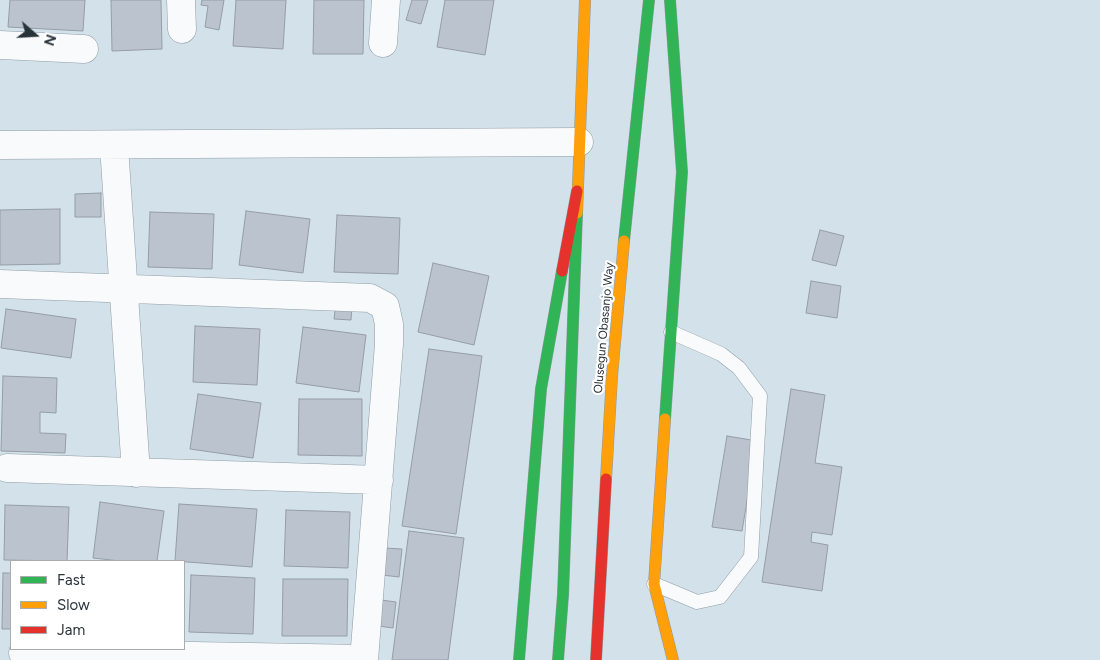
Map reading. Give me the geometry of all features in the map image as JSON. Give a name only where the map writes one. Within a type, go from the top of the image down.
[{"type":"main road","points":[[558,660],[563,595],[576,191],[585,0]]},
{"type":"main road","name":"Olusegun Obasanjo Way","points":[[596,660],[612,376],[635,121],[649,0]]},
{"type":"main road","points":[[670,0],[682,172],[654,584],[673,660]]},
{"type":"main road","points":[[519,660],[541,389],[576,191]]},
{"type":"street","points":[[182,0],[182,29]]},
{"type":"street","points":[[382,43],[386,0]]},
{"type":"street","points":[[0,45],[84,49]]},
{"type":"street","points":[[0,145],[114,146],[579,142]]},
{"type":"street","points":[[114,146],[136,473]]},
{"type":"street","points":[[0,284],[370,298],[385,306],[389,324],[379,480],[364,660],[23,654]]},
{"type":"street","points":[[7,468],[379,480]]},
{"type":"lane","points":[[654,584],[697,602],[720,597],[751,557],[760,396],[740,368],[721,354],[672,332]]},
{"type":"building","points":[[10,0],[85,0],[83,31],[8,27]]},
{"type":"building","points":[[111,0],[161,0],[162,49],[112,51]]},
{"type":"building","points":[[202,0],[224,0],[219,30],[205,27],[208,6],[201,5]]},
{"type":"building","points":[[236,0],[286,0],[283,49],[233,46]]},
{"type":"building","points":[[314,0],[364,0],[363,54],[313,54]]},
{"type":"building","points":[[412,0],[428,0],[421,24],[406,20]]},
{"type":"building","points":[[445,0],[494,0],[485,55],[437,47]]},
{"type":"building","points":[[101,193],[101,217],[75,217],[75,194]]},
{"type":"building","points":[[60,209],[60,264],[0,265],[0,210]]},
{"type":"building","points":[[246,211],[310,219],[303,273],[239,265]]},
{"type":"building","points":[[150,212],[214,214],[212,269],[148,267]]},
{"type":"building","points":[[337,215],[400,218],[398,274],[334,272]]},
{"type":"building","points":[[820,230],[844,236],[836,266],[812,260]]},
{"type":"building","points":[[433,263],[489,276],[474,345],[418,332]]},
{"type":"building","points":[[811,281],[841,286],[837,318],[806,313]]},
{"type":"building","points":[[336,303],[352,305],[351,320],[334,319]]},
{"type":"building","points":[[6,309],[76,319],[71,358],[1,348]]},
{"type":"building","points":[[195,326],[260,329],[257,385],[193,382]]},
{"type":"building","points":[[303,327],[366,335],[359,392],[296,383]]},
{"type":"building","points":[[429,349],[482,356],[456,534],[402,526]]},
{"type":"building","points":[[3,376],[57,378],[56,413],[40,412],[40,433],[66,434],[65,453],[1,451]]},
{"type":"building","points":[[791,389],[825,395],[815,463],[842,467],[832,535],[812,532],[811,542],[828,545],[822,591],[762,582]]},
{"type":"building","points":[[198,394],[261,403],[253,458],[190,449]]},
{"type":"building","points":[[299,399],[362,399],[362,456],[298,455]]},
{"type":"building","points":[[727,436],[757,441],[742,531],[712,527]]},
{"type":"building","points":[[100,502],[164,511],[157,560],[93,558]]},
{"type":"building","points":[[179,504],[257,509],[252,567],[175,560]]},
{"type":"building","points":[[5,505],[69,507],[67,560],[4,560]]},
{"type":"building","points":[[286,510],[350,512],[348,568],[284,566]]},
{"type":"building","points":[[409,531],[464,538],[448,660],[392,660]]},
{"type":"building","points":[[385,548],[402,549],[399,577],[382,575]]},
{"type":"building","points":[[3,573],[10,573],[10,629],[2,629]]},
{"type":"building","points":[[191,575],[255,578],[253,634],[189,632]]},
{"type":"building","points":[[283,579],[348,579],[347,636],[282,636]]},
{"type":"building","points":[[381,600],[396,602],[393,628],[378,626]]},
{"type":"traffic: fast","points":[[624,241],[649,0]]},
{"type":"traffic: fast","points":[[665,419],[682,172],[670,0]]},
{"type":"traffic: fast","points":[[558,660],[563,595],[577,213]]},
{"type":"traffic: fast","points":[[519,660],[541,389],[562,271]]},
{"type":"traffic: slow","points":[[577,213],[585,0]]},
{"type":"traffic: slow","points":[[606,479],[612,376],[624,241]]},
{"type":"traffic: slow","points":[[665,419],[654,584],[673,660]]},
{"type":"traffic: jam","points":[[562,271],[577,191]]},
{"type":"traffic: jam","points":[[596,660],[606,479]]}]
